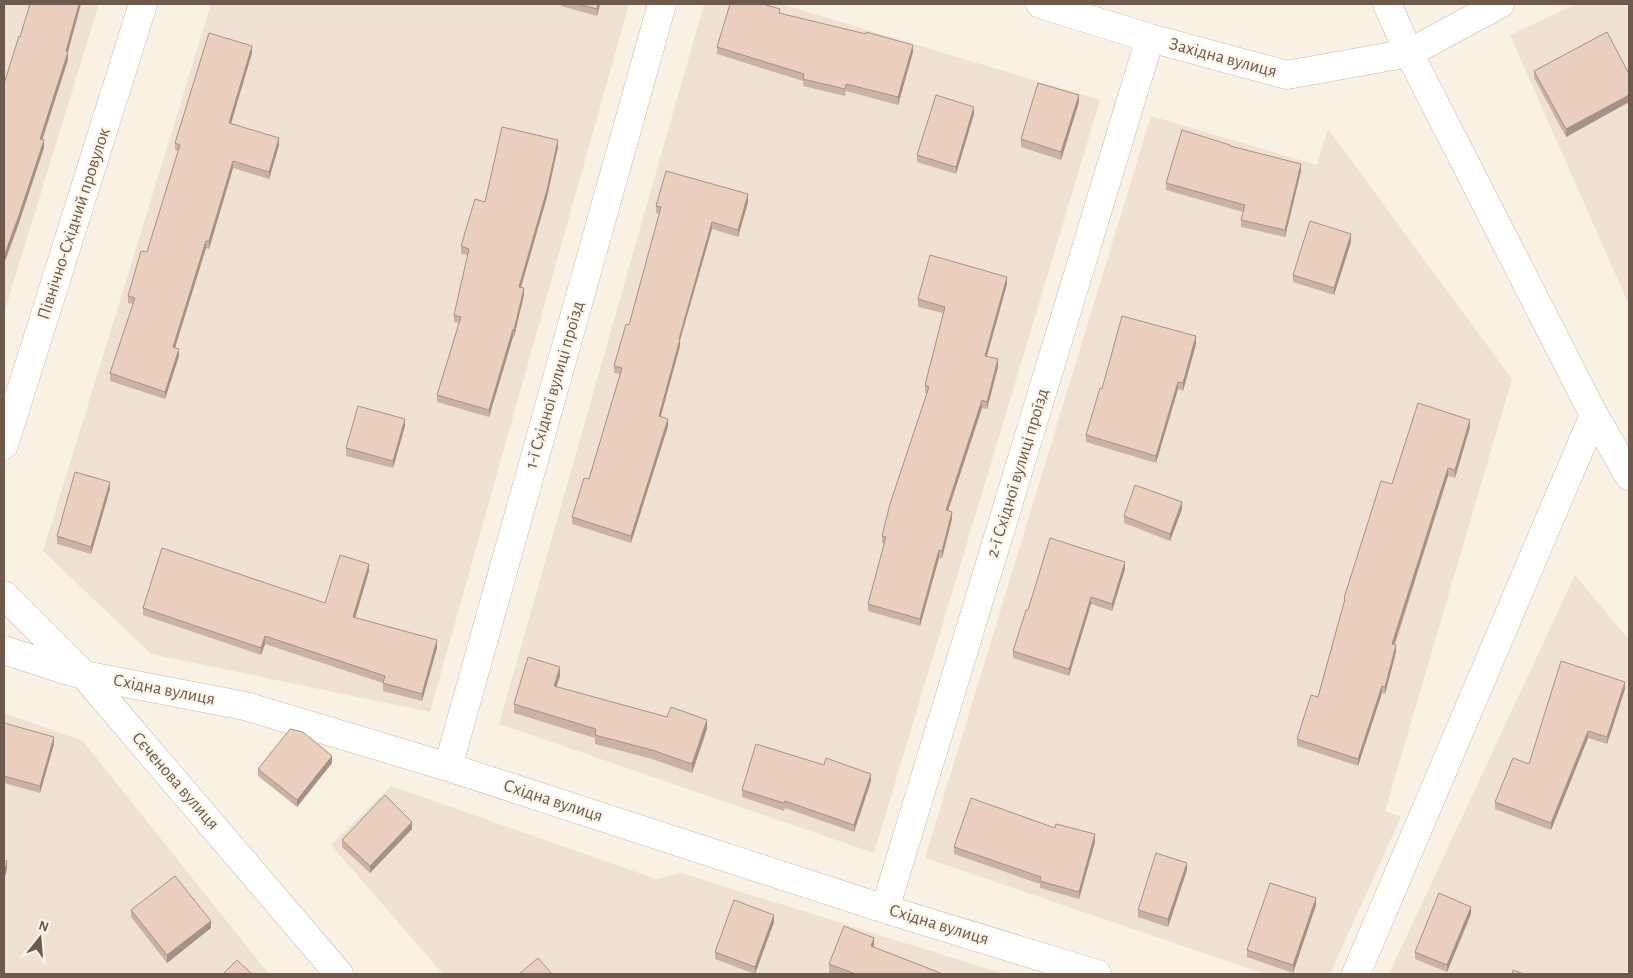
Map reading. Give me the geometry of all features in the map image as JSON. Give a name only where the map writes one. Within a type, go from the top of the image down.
[{"type":"street","name":"Північно-Східний провулок","points":[[4,444],[144,4]]},
{"type":"street","name":"1-ї Східної вулиці проїзд","points":[[448,767],[662,4]]},
{"type":"street","name":"Західна вулиця","points":[[1040,4],[1150,38],[1287,75],[1409,53],[1500,4]]},
{"type":"street","points":[[1387,4],[1409,53],[1594,416],[1629,476]]},
{"type":"street","name":"2-ї Східної вулиці проїзд","points":[[885,908],[1150,38]]},
{"type":"street","points":[[1356,974],[1594,416]]},
{"type":"street","name":"Сєченова вулиця","points":[[4,594],[84,675],[340,974]]},
{"type":"street","name":"Східна вулиця","points":[[4,650],[84,675],[245,706],[448,767],[885,908],[1097,974]]},
{"type":"shaded area","points":[[4,4],[99,4],[4,313]]},
{"type":"shaded area","points":[[211,4],[629,4],[430,712],[151,654],[43,551]]},
{"type":"shaded area","points":[[704,4],[781,4],[1100,100],[874,853],[499,724]]},
{"type":"shaded area","points":[[1576,4],[1629,4],[1629,305],[1510,35]]},
{"type":"shaded area","points":[[1151,116],[1317,165],[1328,129],[1512,379],[1385,811],[1401,817],[1330,974],[1265,974],[925,858]]},
{"type":"shaded area","points":[[1575,575],[1629,640],[1629,974],[1389,974]]},
{"type":"shaded area","points":[[4,713],[83,741],[269,974],[4,974]]},
{"type":"shaded area","points":[[391,786],[656,879],[681,873],[1004,974],[443,974],[331,845]]},
{"type":"building","points":[[30,4],[79,4],[66,51],[68,52],[40,139],[44,140],[4,256],[4,84]]},
{"type":"building","points":[[578,4],[598,4],[597,9]]},
{"type":"building","points":[[730,4],[763,4],[780,9],[779,13],[866,34],[866,32],[913,45],[898,97],[846,84],[845,89],[803,79],[804,74],[717,47]]},
{"type":"building","points":[[1607,32],[1629,74],[1629,95],[1566,129],[1534,71]]},
{"type":"building","points":[[209,33],[252,46],[229,123],[279,138],[269,172],[233,161],[209,241],[206,241],[173,347],[179,349],[165,392],[110,373],[135,298],[128,296],[141,251],[147,252],[180,145],[175,143]]},
{"type":"building","points":[[1038,83],[1079,95],[1061,152],[1021,139]]},
{"type":"building","points":[[936,95],[974,107],[956,167],[917,155]]},
{"type":"building","points":[[502,127],[558,140],[547,190],[519,287],[524,288],[514,330],[489,410],[437,395],[461,317],[454,315],[469,249],[461,246],[475,199],[485,202]]},
{"type":"building","points":[[1182,130],[1230,146],[1301,164],[1285,230],[1241,220],[1245,205],[1166,183]]},
{"type":"building","points":[[666,171],[748,194],[738,230],[712,222],[659,416],[668,419],[631,536],[572,517],[584,478],[589,479],[622,368],[614,366],[626,324],[629,325],[661,207],[656,206]]},
{"type":"building","points":[[1310,221],[1351,234],[1334,288],[1293,275]]},
{"type":"building","points":[[930,255],[1007,277],[985,356],[998,359],[987,402],[982,400],[946,510],[952,512],[942,551],[939,550],[920,619],[868,604],[886,537],[882,536],[890,504],[929,387],[925,385],[945,307],[918,299]]},
{"type":"building","points":[[1122,316],[1196,336],[1183,383],[1178,382],[1156,456],[1086,435],[1100,388],[1102,389]]},
{"type":"building","points":[[1418,403],[1470,420],[1455,470],[1448,468],[1392,644],[1396,645],[1385,687],[1382,686],[1358,759],[1297,739],[1311,695],[1318,697],[1344,598],[1381,481],[1392,484]]},
{"type":"building","points":[[358,406],[405,419],[393,461],[346,448]]},
{"type":"building","points":[[75,472],[110,482],[91,547],[57,536]]},
{"type":"building","points":[[1135,485],[1182,502],[1170,534],[1124,516]]},
{"type":"building","points":[[1050,538],[1125,562],[1112,604],[1091,597],[1069,669],[1013,651]]},
{"type":"building","points":[[162,548],[325,603],[340,555],[369,564],[353,617],[437,640],[422,694],[383,683],[385,676],[265,636],[261,648],[143,608]]},
{"type":"building","points":[[528,657],[560,667],[554,686],[667,717],[671,707],[707,720],[692,764],[652,750],[595,735],[596,729],[514,704]]},
{"type":"building","points":[[1561,661],[1625,682],[1607,737],[1588,731],[1551,823],[1495,802],[1513,758],[1529,764]]},
{"type":"building","points":[[4,723],[54,737],[40,786],[4,776]]},
{"type":"building","points":[[290,729],[303,732],[332,756],[297,800],[258,769]]},
{"type":"building","points":[[756,744],[824,765],[826,758],[871,774],[854,825],[785,801],[784,803],[742,790]]},
{"type":"building","points":[[385,795],[412,822],[370,866],[342,840]]},
{"type":"building","points":[[971,798],[1055,828],[1056,824],[1095,834],[1079,892],[1040,881],[1041,877],[954,847]]},
{"type":"building","points":[[1156,853],[1187,863],[1168,919],[1138,910]]},
{"type":"building","points":[[4,860],[7,861],[4,874]]},
{"type":"building","points":[[175,876],[211,921],[167,955],[131,910]]},
{"type":"building","points":[[1270,883],[1316,898],[1293,965],[1247,950]]},
{"type":"building","points":[[1439,893],[1471,907],[1447,965],[1415,952]]},
{"type":"building","points":[[734,900],[774,915],[755,967],[715,952]]},
{"type":"building","points":[[844,926],[874,938],[871,946],[943,974],[856,974],[829,964]]},
{"type":"building","points":[[538,958],[552,974],[519,974]]},
{"type":"building","points":[[237,960],[252,974],[223,974]]},
{"type":"building","points":[[1513,970],[1524,974],[1512,974]]}]
